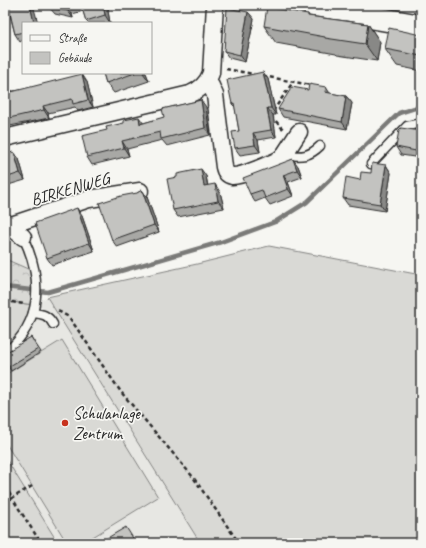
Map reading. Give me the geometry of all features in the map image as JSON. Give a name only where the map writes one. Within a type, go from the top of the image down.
[{"type":"street","points":[[215,5],[210,74],[211,86],[215,95],[224,167],[228,174],[231,176],[240,175],[276,161],[284,155],[296,136]]},
{"type":"street","points":[[302,5],[421,26]]},
{"type":"street","points":[[5,138],[190,94],[200,88],[210,74]]},
{"type":"street","name":"BIRKENWEG","points":[[8,224],[89,199],[140,191]]},
{"type":"street","name":"BIRKENWEG","points":[[8,224],[23,236]]},
{"type":"lane","points":[[371,164],[407,126],[421,124]]},
{"type":"lane","points":[[284,155],[302,156],[314,153],[320,146]]},
{"type":"lane","name":"BIRKENWEG","points":[[23,236],[32,257],[37,284],[34,306]]},
{"type":"lane","points":[[5,353],[16,342],[34,306],[50,318],[53,324]]},
{"type":"path","points":[[210,74],[293,82],[314,86]]},
{"type":"path","points":[[293,82],[270,115],[296,136]]},
{"type":"path","points":[[5,300],[34,306],[69,317],[121,392],[193,477],[239,543]]},
{"type":"path","points":[[5,486],[41,543]]},
{"type":"path","points":[[5,502],[32,486]]},
{"type":"shaded area","points":[[5,222],[23,237],[35,272],[5,259]]},
{"type":"shaded area","name":"Schulanlage Zentrum","points":[[47,297],[199,541],[196,543],[5,543],[5,301],[34,305]]},
{"type":"green space","points":[[269,246],[421,275],[421,543],[196,543],[199,541],[47,297],[197,264]]},
{"type":"green space","points":[[5,259],[35,272],[34,305],[5,301]]},
{"type":"green space","points":[[5,301],[34,305],[33,313],[5,353]]},
{"type":"green space","name":"Schulanlage Zentrum","points":[[62,340],[158,497],[83,543],[67,543],[5,442],[5,375]]},
{"type":"green space","points":[[5,457],[58,543],[5,543]]},
{"type":"building","points":[[8,5],[30,5],[34,22],[22,22],[22,32],[15,34]]},
{"type":"building","points":[[50,5],[73,5],[67,7],[68,11],[49,7]]},
{"type":"building","points":[[81,5],[103,5],[105,15],[86,21]]},
{"type":"building","points":[[267,7],[308,14],[308,16],[368,24],[365,44],[264,26]]},
{"type":"building","points":[[227,8],[248,12],[240,55],[224,51]]},
{"type":"building","points":[[389,28],[421,35],[421,56],[385,49]]},
{"type":"building","points":[[263,72],[271,108],[267,108],[271,130],[253,133],[255,145],[235,148],[232,132],[239,131],[234,103],[232,104],[227,80]]},
{"type":"building","points":[[82,74],[88,100],[73,104],[72,99],[43,106],[44,110],[5,119],[5,88],[10,87],[11,92]]},
{"type":"building","points":[[103,74],[132,74],[106,83]]},
{"type":"building","points":[[309,84],[326,87],[325,92],[346,96],[342,122],[278,109],[292,87],[308,90]]},
{"type":"building","points":[[201,100],[205,128],[161,139],[160,132],[122,141],[124,148],[87,157],[82,136],[107,130],[106,127],[124,123],[124,120],[139,117],[140,124],[164,117],[162,109]]},
{"type":"building","points":[[401,128],[421,131],[421,152],[396,147],[399,130]]},
{"type":"building","points":[[14,152],[20,173],[5,178],[5,154]]},
{"type":"building","points":[[293,159],[297,170],[283,175],[288,189],[265,198],[262,190],[250,194],[243,178]]},
{"type":"building","points":[[372,163],[386,165],[380,204],[343,198],[346,177],[360,180],[361,172],[371,173]]},
{"type":"building","points":[[201,169],[204,186],[215,184],[218,201],[173,210],[167,179],[177,177],[177,174]]},
{"type":"building","points":[[142,190],[154,225],[112,240],[99,203],[137,193]]},
{"type":"building","points":[[77,208],[89,243],[47,258],[35,223]]},
{"type":"building","points":[[31,337],[38,349],[8,367],[5,361],[5,353]]},
{"type":"building","points":[[126,527],[136,543],[99,543]]},
{"type":"waterway","points":[[5,287],[48,292],[221,242],[275,222],[307,202],[399,113],[421,106]]},
{"type":"place","name":"Schulanlage Zentrum","points":[[65,423]]}]
